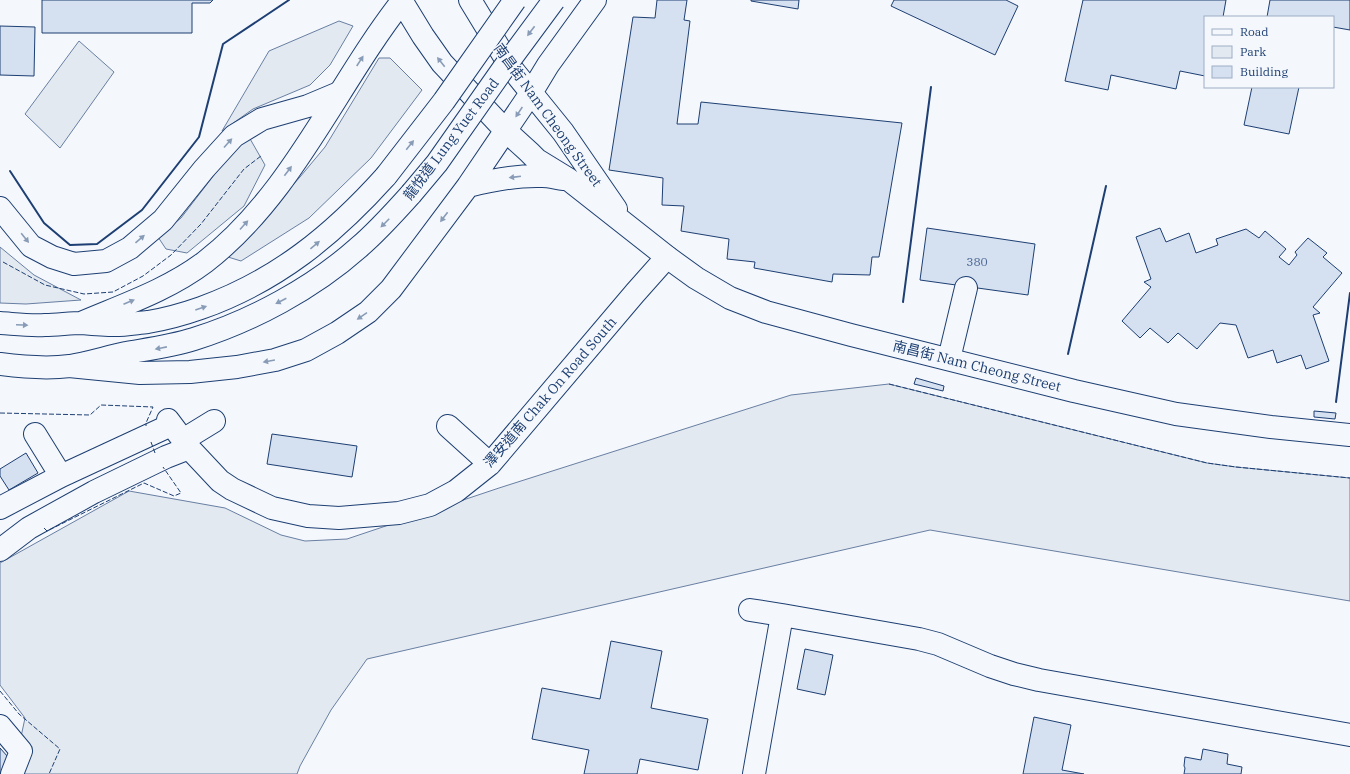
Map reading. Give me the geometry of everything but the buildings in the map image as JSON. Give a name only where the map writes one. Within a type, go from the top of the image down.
[{"type":"main road","name":"南昌街 Nam Cheong Street","points":[[402,0],[423,36],[442,63],[506,131],[538,160],[568,180],[667,257],[696,278],[730,298],[766,312],[949,359],[1176,414],[1271,428],[1350,435]]},
{"type":"main road","name":"龍悅道 Lung Yuet Road","points":[[80,323],[155,291],[182,277],[223,247],[249,220],[288,171],[314,135],[370,45],[402,0]]},
{"type":"main road","name":"南昌街 Nam Cheong Street","points":[[470,0],[512,69],[563,132],[630,228]]},
{"type":"main road","name":"龍悅道 Lung Yuet Road","points":[[0,323],[45,325],[80,323],[116,325],[149,322],[183,314],[213,304],[245,290],[276,272],[305,253],[335,228],[386,176],[444,101],[515,0]]},
{"type":"main road","name":"龍悅道 Lung Yuet Road","points":[[69,366],[127,353],[163,348],[195,339],[249,317],[288,297],[328,272],[358,249],[386,223],[412,194],[437,163],[528,34],[554,0]]},
{"type":"main road","name":"龍悅道 Lung Yuet Road","points":[[0,364],[44,367],[69,366],[140,373],[190,372],[237,367],[275,360],[306,350],[337,333],[368,312],[390,289],[468,186],[532,94],[548,65],[595,0]]},
{"type":"main road","points":[[0,208],[31,246],[52,257],[74,264],[106,261],[130,248],[163,220],[204,169],[234,136],[262,119],[308,106],[339,94]]},
{"type":"main road","points":[[468,186],[494,180],[528,176],[543,176],[568,180]]},
{"type":"main road","name":"澤安道南 Chak On Road South","points":[[178,433],[220,481],[232,489],[272,508],[308,516],[339,518],[399,513],[430,506],[456,491],[490,464],[667,257]]},
{"type":"main road","points":[[949,359],[966,288]]},
{"type":"main road","points":[[0,508],[149,434],[178,433],[214,421]]},
{"type":"main road","points":[[448,426],[490,464]]},
{"type":"main road","points":[[0,550],[29,528],[94,492],[166,457],[178,433]]},
{"type":"main road","points":[[35,434],[62,476]]},
{"type":"main road","points":[[750,610],[918,639],[938,644],[990,666],[1039,680],[1350,735]]},
{"type":"main road","points":[[754,774],[782,615]]},
{"type":"main road","points":[[0,726],[21,752],[12,774]]},
{"type":"green space","points":[[339,21],[353,26],[330,65],[310,85],[253,109],[222,131],[269,51]]},
{"type":"green space","points":[[79,41],[114,72],[60,148],[25,114]]},
{"type":"green space","points":[[379,58],[390,58],[422,90],[371,158],[309,218],[241,261],[228,257],[325,147]]},
{"type":"green space","points":[[249,137],[265,165],[244,206],[187,253],[166,249],[158,237],[181,218],[241,140]]},
{"type":"green space","points":[[0,247],[34,275],[81,300],[26,304],[0,303]]},
{"type":"green space","points":[[889,384],[1207,463],[1350,478],[1350,601],[930,530],[367,659],[331,710],[297,774],[11,774],[15,765],[25,718],[0,685],[0,563],[129,491],[225,508],[281,535],[305,541],[347,539],[499,488],[791,395]]},
{"type":"fence","points":[[3,262],[45,285],[84,294],[113,292],[143,276],[171,255],[201,224],[244,169],[261,156]]},
{"type":"fence","points":[[889,384],[1207,463],[1350,478]]},
{"type":"fence","points":[[0,413],[90,415],[101,405],[153,407],[146,426]]},
{"type":"fence","points":[[151,442],[155,453]]},
{"type":"fence","points":[[44,528],[47,531],[144,483],[174,496],[181,493],[163,467]]},
{"type":"fence","points":[[0,691],[19,714],[60,749],[49,774]]},
{"type":"wall","points":[[10,171],[44,223],[70,245],[97,244],[142,210],[199,137],[223,44],[289,0]]},
{"type":"wall","points":[[903,302],[931,87]]},
{"type":"wall","points":[[1068,354],[1106,186]]},
{"type":"wall","points":[[1336,402],[1350,293]]}]
